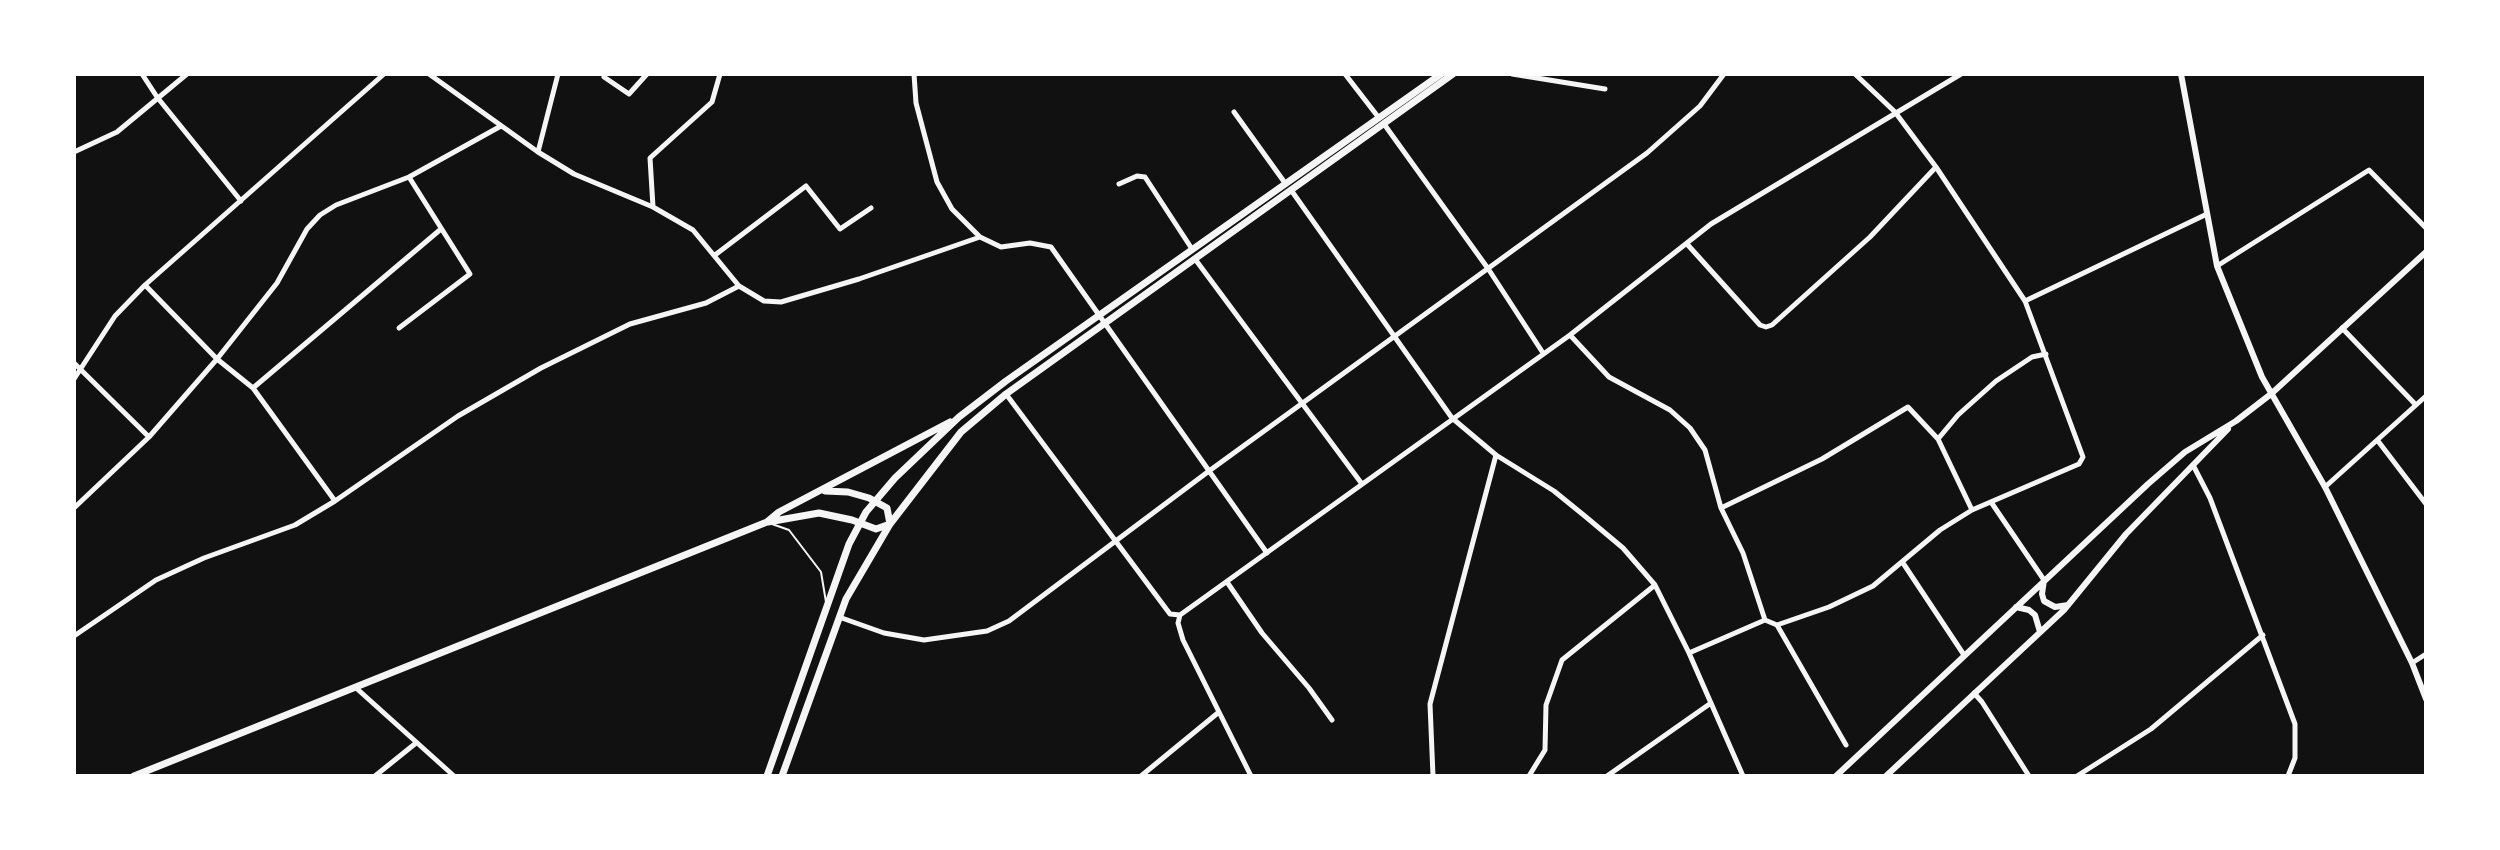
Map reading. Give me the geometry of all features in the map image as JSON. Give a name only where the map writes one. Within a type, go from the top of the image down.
[{"type":"main road","points":[[767,522],[779,512],[959,417],[1102,319],[1441,74]]},
{"type":"main road","points":[[1381,120],[1453,74]]},
{"type":"main road","points":[[2181,74],[2217,266],[2262,377],[2325,487],[2412,663],[2426,699]]},
{"type":"main road","points":[[1836,776],[2176,460],[2271,394],[2426,252]]},
{"type":"main road","points":[[782,776],[838,617],[861,570],[890,524],[961,432],[1102,319]]},
{"type":"main road","points":[[767,776],[826,605],[859,522],[895,478],[959,417]]},
{"type":"main road","points":[[1886,776],[2068,605],[2126,534],[2236,421]]},
{"type":"main road","points":[[822,491],[848,492],[875,501],[887,508],[890,524]]},
{"type":"main road","points":[[134,776],[767,522],[819,513],[876,529],[890,524]]},
{"type":"main road","points":[[2044,580],[2044,601],[2055,607],[2068,605]]},
{"type":"main road","points":[[2016,607],[2035,615],[2040,632]]},
{"type":"street","points":[[142,74],[241,201]]},
{"type":"street","points":[[74,152],[117,132],[187,74]]},
{"type":"street","points":[[74,379],[115,316],[145,285],[384,74]]},
{"type":"street","points":[[429,74],[574,174],[653,207],[693,230],[739,286],[764,301],[781,302],[859,279],[980,237]]},
{"type":"street","points":[[538,152],[558,74]]},
{"type":"street","points":[[604,77],[629,94],[647,74]]},
{"type":"street","points":[[653,207],[650,158],[712,102],[720,74]]},
{"type":"street","points":[[914,74],[916,103],[937,182],[952,209],[980,237],[1001,247],[1030,243],[1051,247],[1267,553]]},
{"type":"street","points":[[1345,74],[1489,270],[1543,353]]},
{"type":"street","points":[[1512,74],[1605,89]]},
{"type":"street","points":[[838,617],[884,633],[924,640],[987,631],[1009,621],[1114,540],[1647,153],[1692,114],[1724,74]]},
{"type":"street","points":[[1777,625],[1829,607],[1873,586],[1940,530],[1972,510],[2082,461],[2083,457],[2025,301],[1936,167],[1895,112],[1855,74]]},
{"type":"street","points":[[1006,394],[1170,614],[1180,615],[1570,335],[1730,213],[1961,74]]},
{"type":"street","points":[[1234,112],[1452,418],[1496,455],[1554,491],[1586,517],[1623,548],[1655,585],[1689,653],[1743,776]]},
{"type":"street","points":[[74,508],[149,437],[217,359],[277,283],[307,229],[320,215],[336,205],[409,177],[501,126]]},
{"type":"street","points":[[1687,244],[1760,325],[1766,327],[1772,325],[1870,237],[1936,167]]},
{"type":"street","points":[[2217,266],[2369,170],[2426,228]]},
{"type":"street","points":[[1119,184],[1137,176],[1145,177],[1193,254],[1362,484]]},
{"type":"street","points":[[399,328],[470,274],[409,177]]},
{"type":"street","points":[[715,255],[806,186],[840,229],[871,208]]},
{"type":"street","points":[[2025,301],[2207,214]]},
{"type":"street","points":[[253,388],[441,229]]},
{"type":"street","points":[[145,285],[217,359],[253,388],[335,501]]},
{"type":"street","points":[[74,636],[156,580],[204,558],[295,525],[458,416],[541,368],[630,324],[706,303],[739,286]]},
{"type":"street","points":[[2342,328],[2415,404]]},
{"type":"street","points":[[1570,335],[1609,377],[1670,410],[1690,428],[1705,450],[1721,508],[1743,553],[1765,620]]},
{"type":"street","points":[[1938,439],[1958,415],[1996,381],[2032,357],[2046,354]]},
{"type":"street","points":[[74,363],[149,437]]},
{"type":"street","points":[[2325,487],[2426,396]]},
{"type":"street","points":[[1721,508],[1822,459],[1908,407],[1938,439],[1972,510]]},
{"type":"street","points":[[2378,441],[2426,504]]},
{"type":"street","points":[[1432,776],[1430,704],[1496,455]]},
{"type":"street","points":[[2193,465],[2210,498],[2295,724],[2295,758],[2288,776]]},
{"type":"street","points":[[1991,502],[2044,580]]},
{"type":"street","points":[[1903,563],[1964,655]]},
{"type":"street","points":[[1227,582],[1262,633],[1332,720]]},
{"type":"street","points":[[1529,776],[1545,750],[1546,705],[1562,660],[1655,585]]},
{"type":"street","points":[[1180,615],[1178,623],[1183,640],[1251,776]]},
{"type":"street","points":[[1689,653],[1765,620],[1777,625],[1846,745]]},
{"type":"street","points":[[2077,776],[2151,729],[2263,635]]},
{"type":"street","points":[[2412,663],[2426,654]]},
{"type":"street","points":[[355,687],[454,776]]},
{"type":"street","points":[[1974,693],[2029,776]]},
{"type":"street","points":[[1607,776],[1711,703]]},
{"type":"street","points":[[1141,776],[1219,712]]},
{"type":"street","points":[[375,776],[416,743]]},
{"type":"lane","points":[[767,522],[789,530],[821,572],[826,605]]}]
